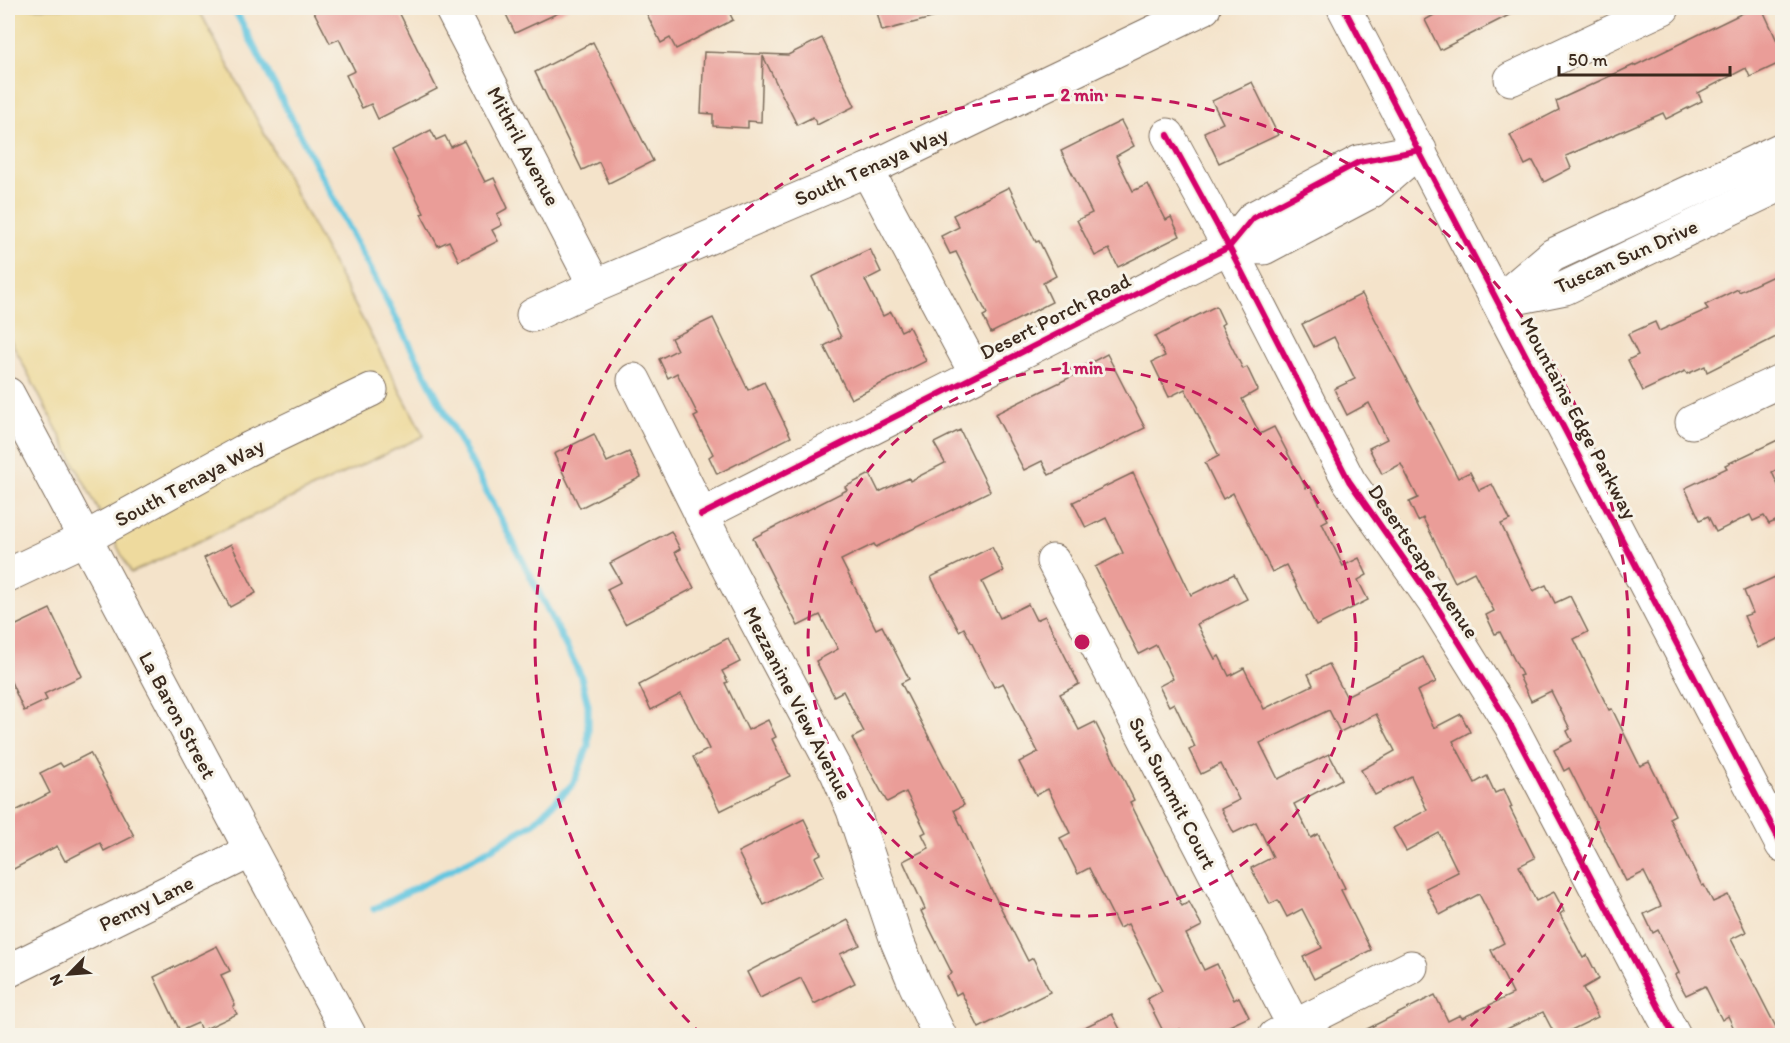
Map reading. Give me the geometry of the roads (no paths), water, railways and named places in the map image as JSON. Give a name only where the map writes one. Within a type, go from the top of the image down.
[{"type":"street","name":"Mithril Avenue","points":[[451,8],[595,286]]},
{"type":"street","name":"South Tenaya Way","points":[[533,315],[595,286],[867,170],[1204,8]]},
{"type":"street","name":"Mountains Edge Parkway","points":[[1344,8],[1782,845]]},
{"type":"street","points":[[1511,79],[1663,8]]},
{"type":"street","name":"Desertscape Avenue","points":[[1168,135],[1349,481],[1434,602],[1511,726],[1674,1035]]},
{"type":"street","name":"Tuscan Sun Drive","points":[[1499,301],[1553,255],[1782,149]]},
{"type":"street","name":"Desert Porch Road","points":[[701,514],[1229,248],[1264,248],[1372,191],[1420,150]]},
{"type":"street","points":[[867,170],[976,374]]},
{"type":"street","name":"Tuscan Sun Drive","points":[[1499,301],[1565,288],[1782,184]]},
{"type":"street","name":"Mezzanine View Avenue","points":[[633,380],[837,774],[853,810],[897,941],[940,1035]]},
{"type":"street","points":[[1692,422],[1782,380]]},
{"type":"street","name":"South Tenaya Way","points":[[8,575],[84,539],[244,451],[371,390]]},
{"type":"street","name":"La Baron Street","points":[[8,394],[350,1035]]},
{"type":"street","name":"Sun Summit Court","points":[[1053,561],[1284,1031]]},
{"type":"street","name":"Penny Lane","points":[[8,971],[251,851]]},
{"type":"street","points":[[1284,1031],[1411,966]]},
{"type":"waterway","points":[[234,8],[530,575],[580,674],[588,705],[588,746],[573,784],[534,823],[478,856],[374,909]]}]
